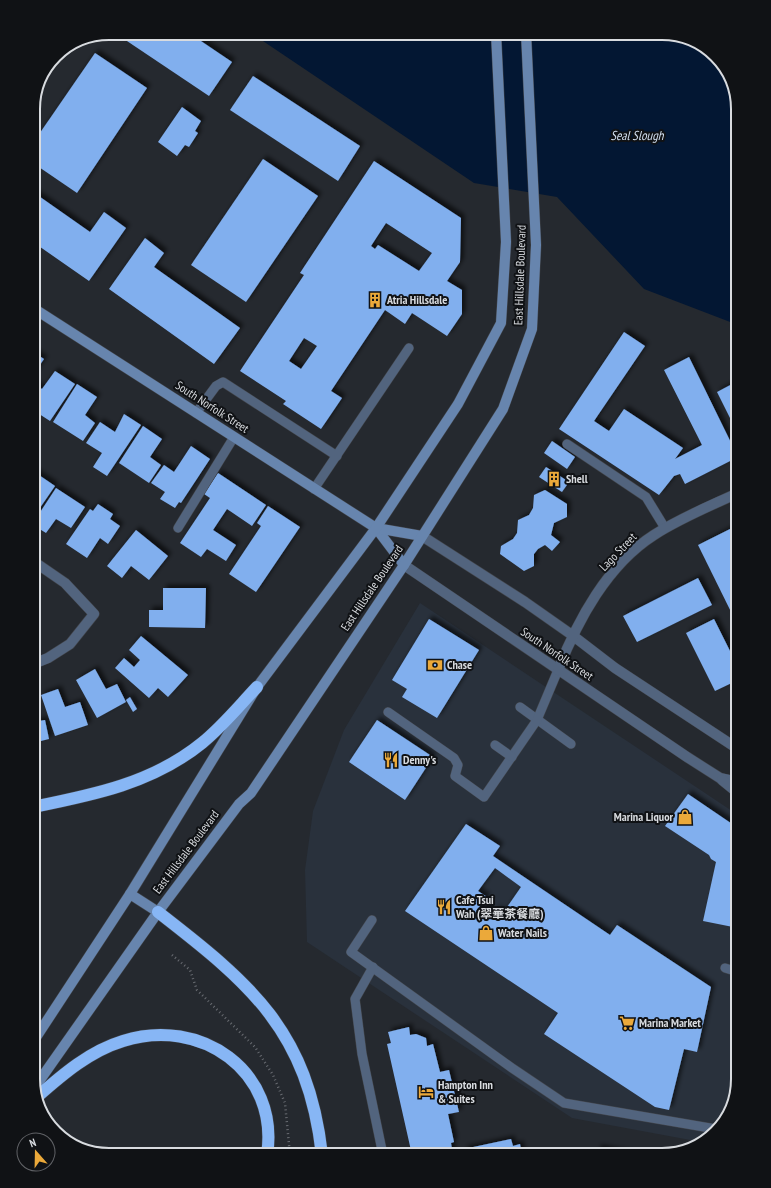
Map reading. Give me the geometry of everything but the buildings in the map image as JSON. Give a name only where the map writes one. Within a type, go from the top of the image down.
[{"type":"highway","points":[[40,806],[99,793],[126,785],[156,773],[181,759],[202,743],[223,724],[257,687]]},
{"type":"highway","points":[[158,912],[234,974],[271,1015],[287,1039],[310,1091],[317,1120],[321,1148]]},
{"type":"highway","points":[[41,1093],[67,1071],[86,1058],[116,1043],[144,1036],[186,1038],[207,1044],[220,1051],[245,1070],[257,1089],[266,1109],[269,1130],[267,1148]]},
{"type":"main road","name":"East Hillsdale Boulevard","points":[[40,1031],[130,894],[257,687],[376,528],[458,404],[501,323],[506,242],[496,40]]},
{"type":"main road","name":"East Hillsdale Boulevard","points":[[40,1080],[158,912],[240,804],[251,792],[404,566],[503,409],[532,329],[536,245],[526,40]]},
{"type":"main road","name":"South Norfolk Street","points":[[40,312],[376,528],[404,566]]},
{"type":"main road","name":"South Norfolk Street","points":[[376,528],[422,536]]},
{"type":"main road","points":[[130,894],[158,912]]},
{"type":"street","name":"Lago Street","points":[[558,670],[572,635],[596,597],[614,572],[634,551],[665,528],[731,496]]},
{"type":"street","name":"South Norfolk Street","points":[[422,536],[572,635],[615,668],[731,745]]},
{"type":"street","points":[[40,566],[65,583],[94,614],[70,644],[48,658],[40,661]]},
{"type":"street","name":"South Norfolk Street","points":[[404,566],[720,778],[731,780]]},
{"type":"street","points":[[720,778],[731,787]]},
{"type":"lane","points":[[314,489],[409,348]]},
{"type":"lane","points":[[196,412],[216,386],[223,382],[337,456]]},
{"type":"lane","points":[[178,528],[234,437]]},
{"type":"lane","points":[[567,444],[646,497],[665,528]]},
{"type":"lane","points":[[388,712],[454,758],[458,766],[454,776],[484,797],[537,720],[558,670]]},
{"type":"lane","points":[[520,707],[571,744]]},
{"type":"lane","points":[[495,745],[512,757]]},
{"type":"lane","points":[[372,920],[351,952],[512,1068],[564,1103],[710,1128]]},
{"type":"lane","points":[[373,967],[355,999],[362,1054],[382,1148]]},
{"type":"lane","points":[[725,968],[731,970]]},
{"type":"path","points":[[172,955],[190,970],[197,990],[255,1047],[273,1075],[285,1103],[289,1148]]},
{"type":"shaded area","points":[[420,603],[731,810],[731,1079],[729,1094],[724,1109],[714,1124],[707,1131],[693,1140],[572,1118],[307,942],[305,870],[313,811],[344,730]]},
{"type":"water","name":"Seal Slough","points":[[261,40],[666,40],[675,41],[692,47],[707,57],[714,64],[724,79],[730,96],[731,322],[644,289],[557,197],[474,183]]},
{"type":"place","name":"Atria Hillsdale","points":[[375,300]]},
{"type":"place","name":"Shell","points":[[554,479]]},
{"type":"place","name":"Chase","points":[[435,665]]},
{"type":"place","name":"Denny's","points":[[391,760]]},
{"type":"place","name":"Marina Liquor","points":[[685,817]]},
{"type":"place","name":"Cafe Tsui Wah (翠華茶餐廳)","points":[[444,907]]},
{"type":"place","name":"Water Nails","points":[[486,933]]},
{"type":"place","name":"Marina Market","points":[[627,1023]]},
{"type":"place","name":"Hampton Inn & Suites","points":[[426,1092]]}]
